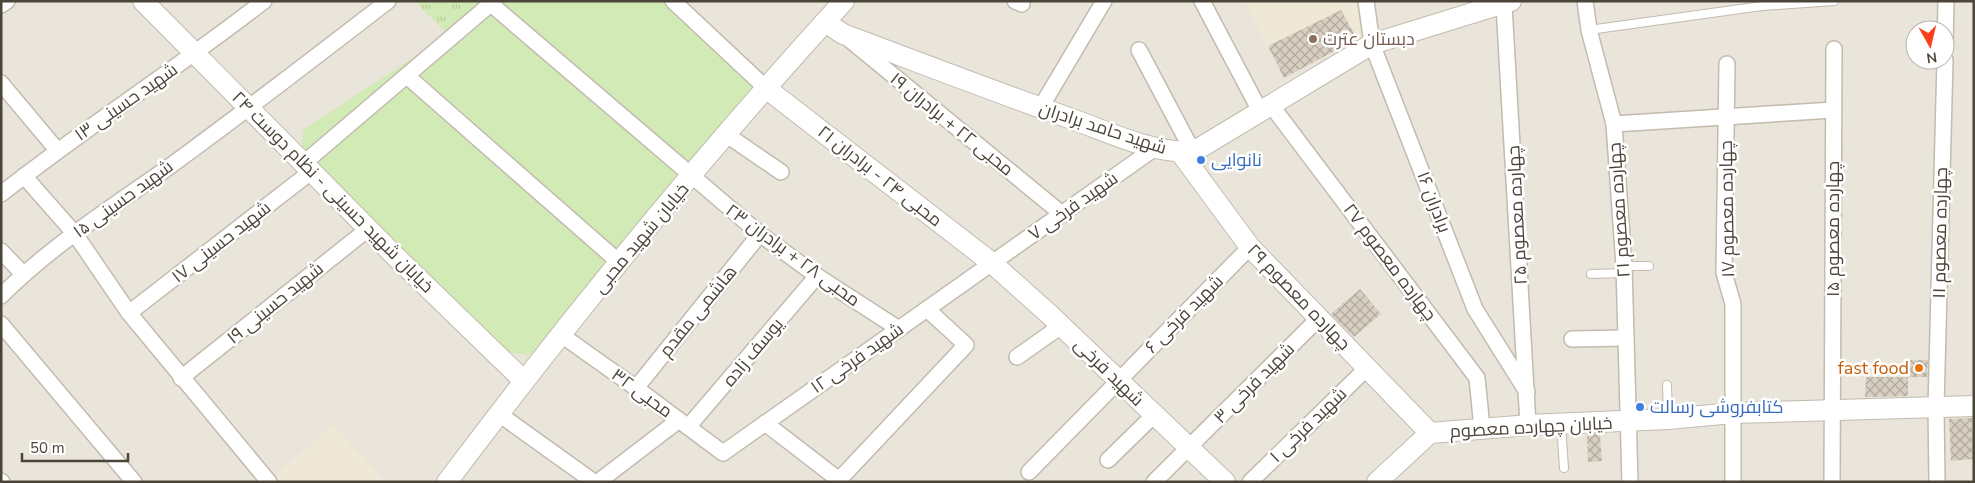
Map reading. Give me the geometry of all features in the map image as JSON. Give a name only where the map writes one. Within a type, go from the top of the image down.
[{"type":"street","points":[[1,5],[7,1]]},
{"type":"street","name":"شهید حسینی ۱۳","points":[[1,194],[57,150],[196,54],[264,1]]},
{"type":"street","name":"شهید حسینی ۱۵","points":[[1,296],[23,274],[249,108],[388,1]]},
{"type":"street","points":[[673,1],[768,89]]},
{"type":"street","name":"خیابان شهید محبی","points":[[448,481],[560,334],[691,177],[844,1]]},
{"type":"street","points":[[1041,108],[1104,1]]},
{"type":"street","name":"چهارده معصوم ۲۷","points":[[1202,1],[1265,108],[1477,378],[1482,428]]},
{"type":"street","name":"برادران ۱۶","points":[[1366,1],[1372,44],[1475,309],[1527,392]]},
{"type":"street","name":"چهارده معصوم ۲۱","points":[[1585,1],[1589,30],[1614,124],[1624,270],[1630,482]]},
{"type":"street","points":[[1946,1],[1946,20]]},
{"type":"street","name":"خیابان شهید حسینی - نظام دوست ۲۴","points":[[148,3],[368,229],[524,381]]},
{"type":"street","name":"شهید حسینی ۱۷","points":[[129,312],[308,167],[407,76],[492,3]]},
{"type":"street","name":"محبی ۲۸ + برادران ۲۳","points":[[492,3],[691,177],[760,234],[817,276],[899,329]]},
{"type":"street","points":[[1139,50],[1187,152],[1372,44],[1477,7],[1508,3]]},
{"type":"street","name":"چهارده معصوم ۲۵","points":[[1508,3],[1528,425]]},
{"type":"street","name":"شهید حامد برادران","points":[[825,22],[843,34],[1041,108],[1155,148],[1187,152]]},
{"type":"street","name":"محبی ۲۲ + برادران ۱۹","points":[[843,34],[1062,214]]},
{"type":"street","name":"چهارده معصوم ۱۵","points":[[1832,482],[1834,48]]},
{"type":"street","name":"چهارده معصوم ۱۷","points":[[1727,64],[1724,273],[1732,304],[1733,482]]},
{"type":"street","name":"چهارده معصوم ۱۱","points":[[1937,482],[1936,407],[1945,70]]},
{"type":"street","points":[[407,76],[620,263]]},
{"type":"street","points":[[2,87],[57,150]]},
{"type":"street","name":"محبی ۲۴ - برادران ۲۱","points":[[768,89],[992,263]]},
{"type":"street","points":[[1614,124],[1833,110]]},
{"type":"street","points":[[727,135],[781,172]]},
{"type":"street","name":"شهید فرخی ۷","points":[[992,263],[1155,148]]},
{"type":"street","name":"چهارده معصوم ۲۹","points":[[1187,152],[1250,247],[1430,433]]},
{"type":"street","points":[[24,176],[76,234],[129,312],[181,378],[269,482]]},
{"type":"street","name":"شهید حسینی ۱۹","points":[[181,378],[368,229]]},
{"type":"street","name":"هاشمی مقدم","points":[[636,388],[760,234]]},
{"type":"street","name":"شهید فرخی ۶","points":[[1030,472],[1250,247]]},
{"type":"street","points":[[1,251],[23,274]]},
{"type":"street","name":"شهید فرخی ۱۲","points":[[722,453],[992,263]]},
{"type":"street","name":"شهید فرخی","points":[[992,263],[1225,482]]},
{"type":"street","name":"یوسف زاده","points":[[598,482],[684,424],[817,276]]},
{"type":"street","points":[[765,423],[838,481],[966,345],[927,309]]},
{"type":"street","name":"شهید فرخی ۳","points":[[1154,482],[1319,318]]},
{"type":"street","points":[[1,324],[134,482]]},
{"type":"street","points":[[1017,357],[1061,326]]},
{"type":"street","name":"محبی ۳۲","points":[[560,334],[722,453]]},
{"type":"street","points":[[1572,339],[1626,338]]},
{"type":"street","name":"شهید فرخی ۱","points":[[1250,482],[1367,368]]},
{"type":"street","name":"خیابان چهارده معصوم","points":[[1377,482],[1430,433],[1528,425],[1629,422],[1733,413],[1974,406]]},
{"type":"street","points":[[500,414],[594,482]]},
{"type":"street","points":[[1108,460],[1154,415]]},
{"type":"lane","points":[[1589,30],[1762,6],[1834,1]]},
{"type":"lane","points":[[1591,274],[1650,266]]},
{"type":"lane","points":[[1667,385],[1668,419]]},
{"type":"lane","points":[[1561,424],[1564,468]]},
{"type":"shaded area","points":[[1,1],[1974,1],[1974,482],[1,482]]},
{"type":"shaded area","name":"دبستان عترت","points":[[1244,1],[1361,1],[1366,37],[1284,78]]},
{"type":"shaded area","points":[[333,425],[385,482],[279,482],[274,476]]},
{"type":"green space","points":[[415,1],[490,1],[448,35]]},
{"type":"green space","points":[[490,1],[661,1],[758,81],[530,355],[503,352],[302,150],[303,130],[448,35]]},
{"type":"building","name":"دبستان عترت","points":[[1341,10],[1357,39],[1284,78],[1268,46]]},
{"type":"building","points":[[1360,289],[1381,314],[1354,337],[1331,314]]},
{"type":"building","name":"fast food","points":[[1909,360],[1928,360],[1927,377],[1908,377]]},
{"type":"building","points":[[1866,377],[1908,377],[1908,396],[1865,397]]},
{"type":"building","points":[[1972,418],[1973,459],[1951,461],[1949,419]]},
{"type":"building","points":[[1587,434],[1600,434],[1602,461],[1588,462]]},
{"type":"place","name":"دبستان عترت","points":[[1313,39]]},
{"type":"place","name":"نانوایی","points":[[1201,160]]},
{"type":"place","name":"fast food","points":[[1919,368]]},
{"type":"place","name":"کتابفروشی رسالت","points":[[1640,407]]}]
